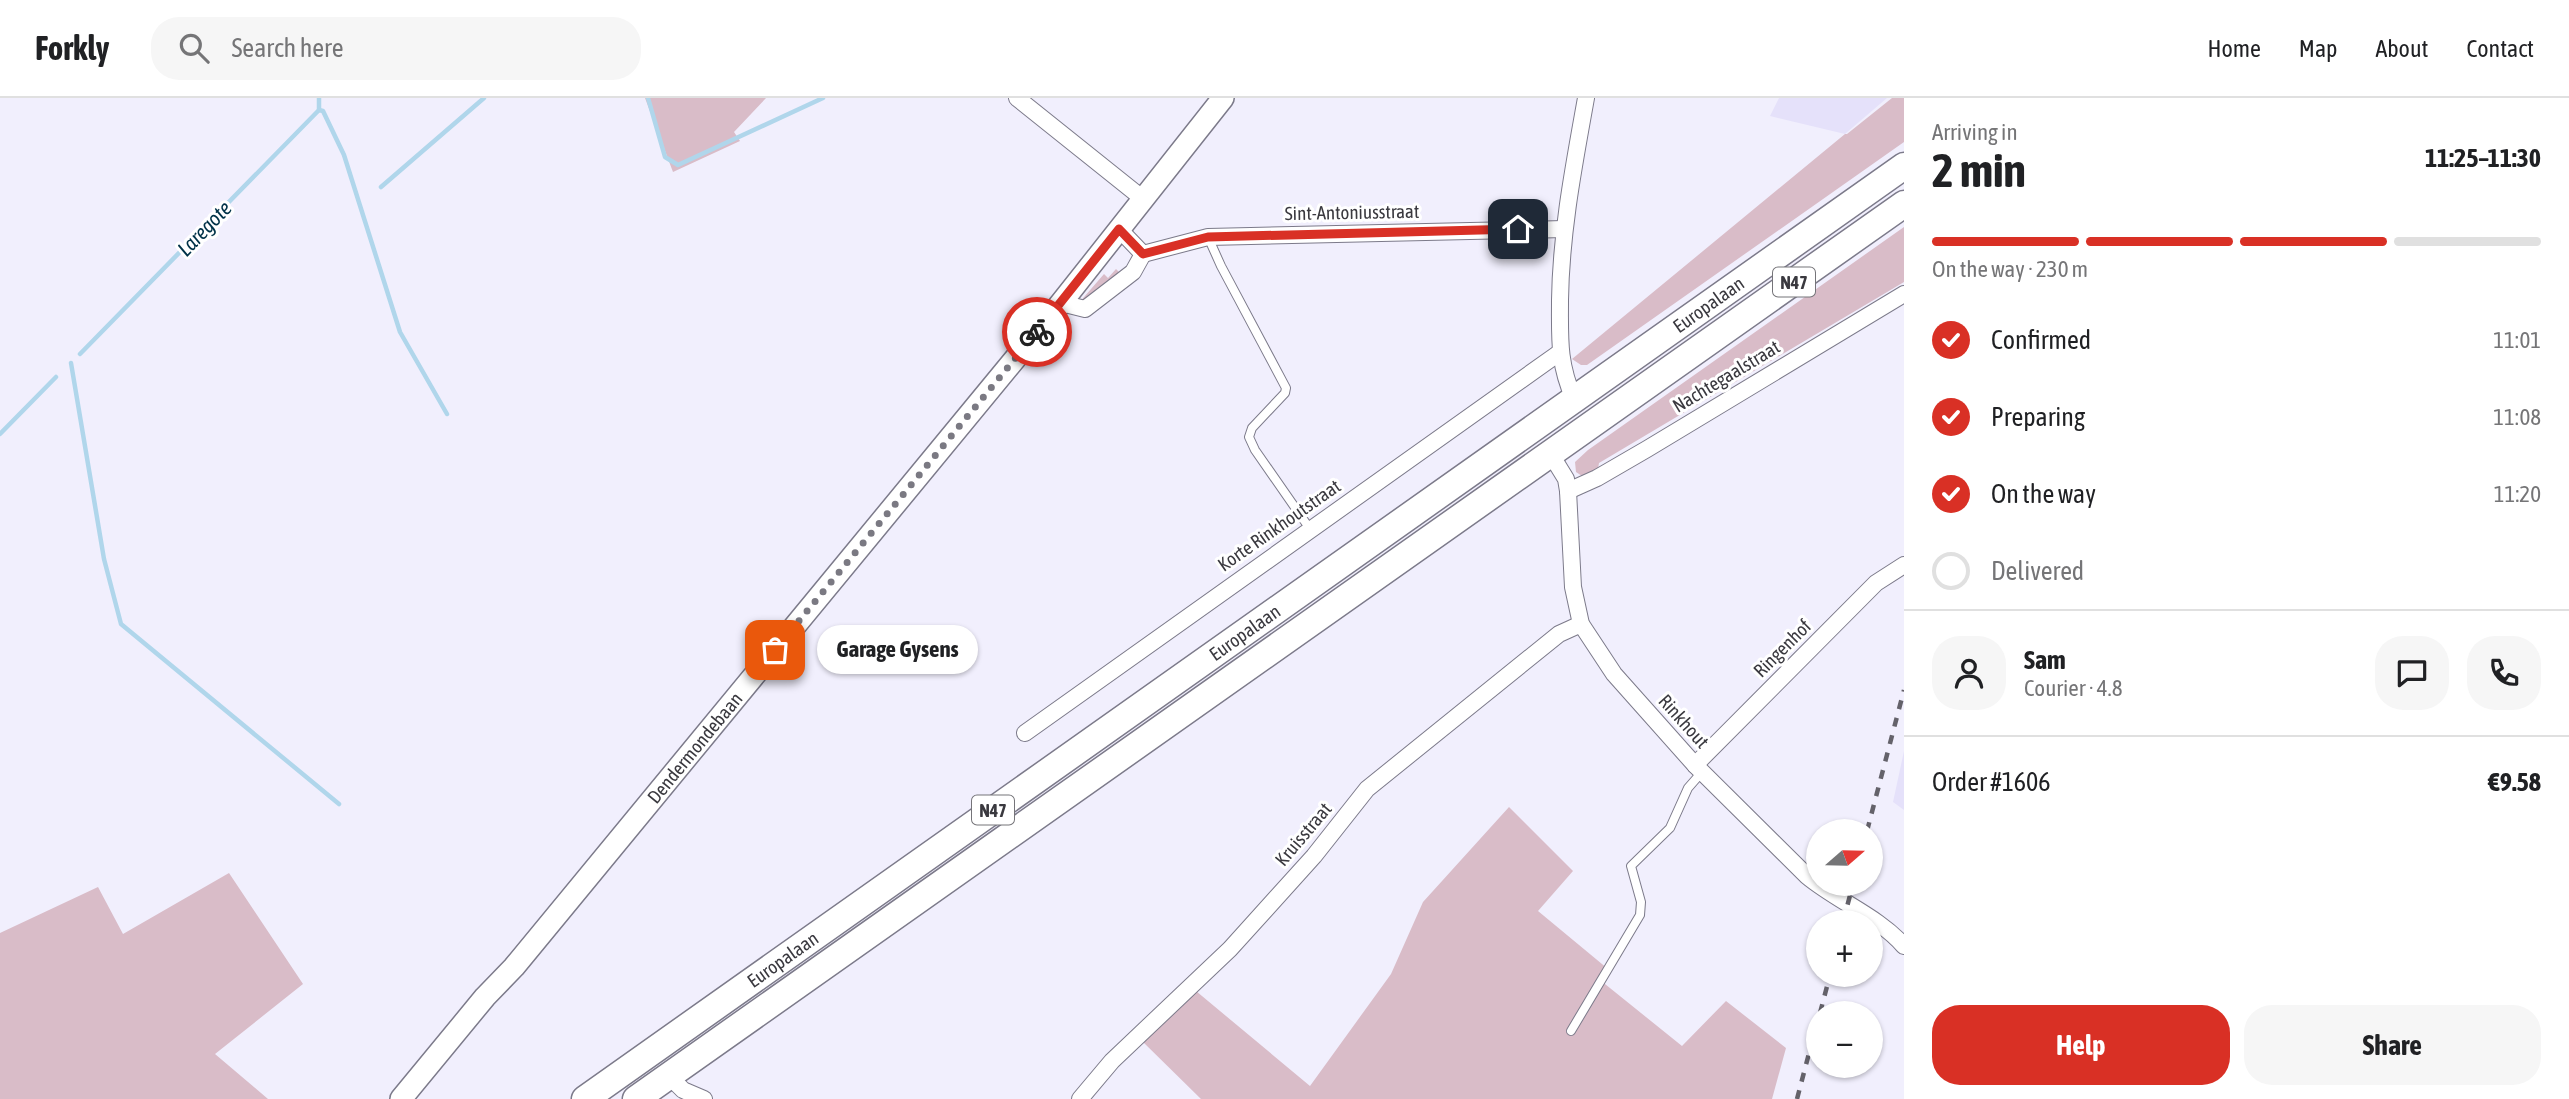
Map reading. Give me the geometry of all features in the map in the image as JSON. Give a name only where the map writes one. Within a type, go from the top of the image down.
[{"type":"highway","name":"Europalaan","points":[[585,1099],[1904,166]]},
{"type":"highway","name":"Europalaan","points":[[636,1099],[1904,204]]},
{"type":"street","points":[[1017,98],[1142,198]]},
{"type":"street","name":"Dendermondebaan","points":[[401,1099],[485,997],[514,967],[1060,303],[1223,98]]},
{"type":"street","points":[[1574,399],[1566,382],[1559,353],[1564,229],[1586,98]]},
{"type":"street","points":[[1060,303],[1086,309],[1133,272],[1143,254],[1119,229]]},
{"type":"street","name":"Sint-Antoniusstraat","points":[[1143,254],[1208,237],[1564,229]]},
{"type":"street","name":"Nachtegaalstraat","points":[[1568,491],[1637,455],[1904,294]]},
{"type":"street","name":"Korte Rinkhoutstraat","points":[[1024,733],[1559,353]]},
{"type":"street","name":"Rinkhout","points":[[1550,453],[1566,479],[1573,587],[1581,624],[1614,674],[1699,769],[1807,876],[1822,889],[1891,933],[1904,946]]},
{"type":"street","name":"Ringenhof","points":[[1699,769],[1875,583],[1904,565]]},
{"type":"street","name":"Kruisstraat","points":[[1080,1099],[1112,1061],[1230,949],[1314,856],[1367,789],[1559,634],[1581,624]]},
{"type":"street","points":[[669,1076],[683,1090],[704,1099]]},
{"type":"lane","points":[[1208,237],[1286,388],[1285,393],[1252,428],[1249,437],[1255,450],[1310,528]]},
{"type":"lane","points":[[1571,1031],[1640,915],[1641,902],[1630,866],[1670,828],[1699,769]]},
{"type":"shaded area","points":[[645,98],[766,98],[734,132],[740,141],[673,172]]},
{"type":"shaded area","points":[[1779,98],[1887,98],[1845,134],[1770,116]]},
{"type":"shaded area","points":[[1892,98],[1904,98],[1904,142],[1587,365],[1581,365],[1572,359],[1845,134]]},
{"type":"shaded area","points":[[1904,227],[1904,282],[1599,463],[1598,469],[1582,476],[1576,472],[1575,462],[1588,450]]},
{"type":"shaded area","points":[[1116,269],[1120,273],[1078,304],[1104,274],[1108,278]]},
{"type":"shaded area","points":[[1904,751],[1904,810],[1893,802]]},
{"type":"shaded area","points":[[1509,807],[1573,871],[1538,911],[1608,969],[1600,980],[1682,1046],[1726,1001],[1786,1048],[1772,1099],[1201,1099],[1143,1042],[1196,991],[1310,1086],[1391,974],[1423,902]]},
{"type":"shaded area","points":[[229,873],[303,984],[215,1054],[268,1099],[0,1099],[0,933],[98,887],[123,934]]},
{"type":"waterway","name":"Laregote","points":[[80,354],[319,110],[319,98]]},
{"type":"waterway","points":[[381,187],[484,98]]},
{"type":"waterway","points":[[648,98],[665,157],[678,165],[823,98]]},
{"type":"waterway","points":[[319,110],[323,111],[344,155],[400,332],[447,414]]},
{"type":"waterway","points":[[71,363],[104,559],[121,624],[339,804]]},
{"type":"waterway","name":"Laregote","points":[[0,434],[56,377]]},
{"type":"railway","points":[[1870,819],[1904,690]]},
{"type":"railway","points":[[1846,910],[1850,896]]},
{"type":"railway","points":[[1823,1001],[1827,987]]},
{"type":"railway","points":[[1797,1099],[1806,1065]]},
{"type":"way so far","points":[[775,650],[1037,332]]},
{"type":"place","name":"Garage Gysens","points":[[775,650]]},
{"type":"route","points":[[1037,332],[1119,229],[1143,254],[1208,237],[1518,229]]}]
